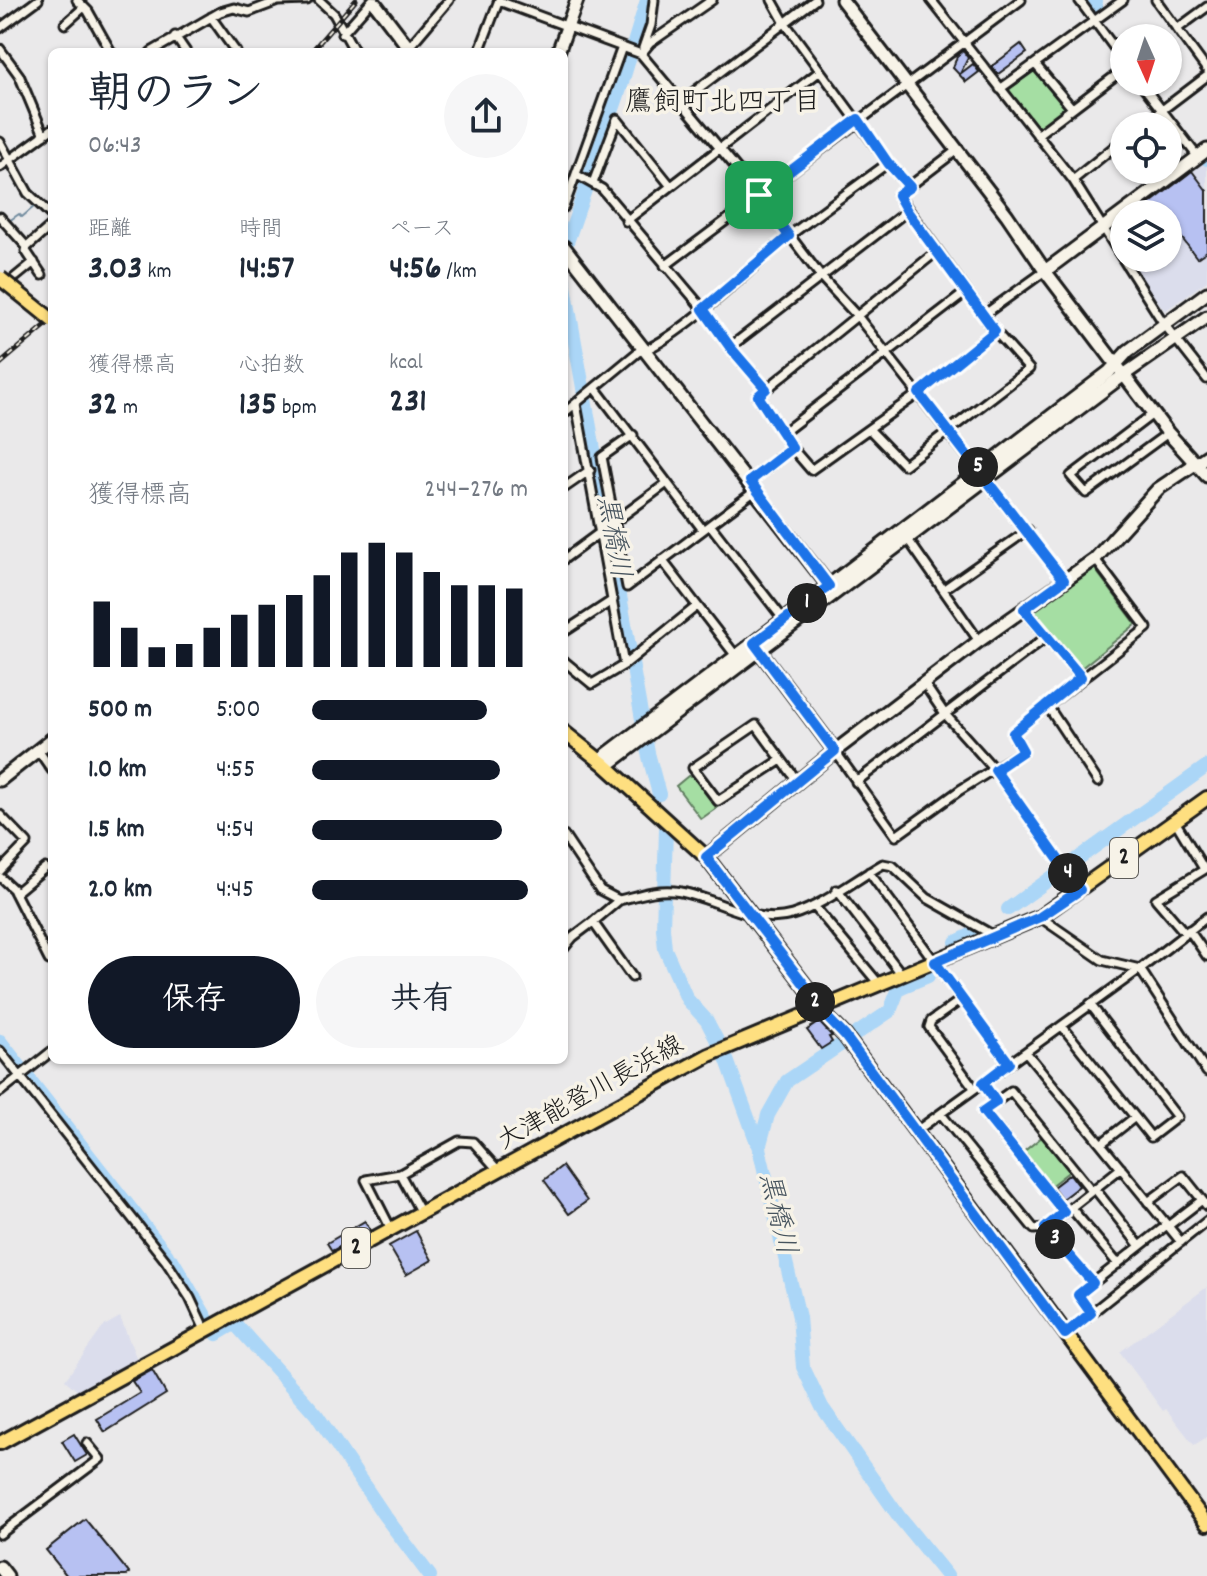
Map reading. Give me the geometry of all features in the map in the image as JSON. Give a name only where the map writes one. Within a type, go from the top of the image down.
[{"type":"main road","points":[[6,279],[48,316]]},
{"type":"main road","points":[[568,735],[706,857],[811,993],[819,1009],[848,1040],[1207,1524]]},
{"type":"main road","name":"大津能登川長浜線","points":[[0,1443],[712,1054],[935,962],[987,932],[1040,917],[1207,798]]},
{"type":"street","points":[[0,28],[38,0]]},
{"type":"street","points":[[77,0],[109,48]]},
{"type":"street","points":[[157,48],[211,17],[234,8],[249,12],[278,1],[307,0]]},
{"type":"street","points":[[319,0],[334,14],[352,48]]},
{"type":"street","points":[[411,48],[449,0]]},
{"type":"street","points":[[559,48],[577,0]]},
{"type":"street","points":[[641,54],[651,25],[654,0]]},
{"type":"street","points":[[641,54],[650,43],[712,0]]},
{"type":"street","points":[[772,0],[820,71],[888,163],[910,187]]},
{"type":"street","points":[[682,101],[815,0]]},
{"type":"street","points":[[842,0],[1168,433],[1202,460],[1207,476]]},
{"type":"street","points":[[931,0],[1073,180],[1164,324],[1207,379]]},
{"type":"street","points":[[665,266],[1021,0]]},
{"type":"street","points":[[1079,0],[1110,42]]},
{"type":"street","points":[[1000,89],[1123,0]]},
{"type":"street","points":[[1156,0],[1173,24]]},
{"type":"street","points":[[342,34],[373,1],[409,48]]},
{"type":"street","points":[[481,48],[499,1],[641,54],[759,195],[822,278],[887,353],[1064,580]]},
{"type":"street","points":[[65,24],[84,7]]},
{"type":"street","points":[[1182,25],[1207,7]]},
{"type":"street","points":[[211,17],[233,48]]},
{"type":"street","points":[[175,36],[183,48]]},
{"type":"street","points":[[1182,36],[1207,70]]},
{"type":"street","points":[[568,197],[622,47]]},
{"type":"street","points":[[0,49],[19,75],[35,120],[48,135],[0,167]]},
{"type":"street","points":[[1035,64],[1072,108]]},
{"type":"street","points":[[626,221],[820,71]]},
{"type":"street","points":[[1158,112],[1207,76]]},
{"type":"street","points":[[1037,135],[1110,80]]},
{"type":"street","points":[[985,314],[1202,154],[1150,96]]},
{"type":"street","points":[[593,183],[617,119],[670,185]]},
{"type":"street","points":[[0,142],[28,193],[48,212]]},
{"type":"street","points":[[869,429],[904,465],[1029,369],[995,331],[898,195],[957,150]]},
{"type":"street","points":[[1073,180],[1110,150]]},
{"type":"street","points":[[568,410],[638,352],[646,350],[703,309],[789,236],[888,163]]},
{"type":"street","points":[[577,175],[593,183],[703,309],[766,389]]},
{"type":"street","points":[[730,347],[907,211]]},
{"type":"street","points":[[0,217],[27,247],[26,251],[42,275]]},
{"type":"street","points":[[27,247],[48,229]]},
{"type":"street","points":[[568,252],[832,590]]},
{"type":"street","points":[[936,252],[758,396],[792,448],[811,470],[919,393],[995,331]]},
{"type":"street","points":[[6,279],[34,262]]},
{"type":"street","points":[[784,432],[966,292]]},
{"type":"street","points":[[654,724],[736,656],[757,646],[784,620],[907,537],[1109,372],[1117,362],[1207,293]]},
{"type":"street","points":[[604,764],[606,755],[636,738],[984,474],[1207,317]]},
{"type":"street","points":[[596,389],[667,483],[784,620]]},
{"type":"street","points":[[577,403],[624,665]]},
{"type":"street","points":[[1154,413],[1071,476],[1086,493],[1168,433]]},
{"type":"street","points":[[633,435],[602,457],[617,522],[627,587],[707,528],[792,448]]},
{"type":"street","points":[[706,857],[835,751],[979,641],[1095,559],[1158,489],[1202,460]]},
{"type":"street","points":[[568,485],[590,470]]},
{"type":"street","points":[[568,556],[667,483]]},
{"type":"street","points":[[944,589],[1028,530]]},
{"type":"street","points":[[907,537],[979,641]]},
{"type":"street","points":[[757,646],[896,836],[960,790],[1023,751],[1013,733],[1147,628],[1095,559]]},
{"type":"street","points":[[662,560],[736,656]]},
{"type":"street","points":[[568,629],[613,600]]},
{"type":"street","points":[[568,664],[592,684],[624,665],[697,606]]},
{"type":"street","points":[[1024,609],[1045,638],[1081,677]]},
{"type":"street","points":[[856,782],[1045,638]]},
{"type":"street","points":[[925,685],[944,713],[995,770],[1080,890]]},
{"type":"street","points":[[1047,705],[1098,782]]},
{"type":"street","points":[[781,760],[718,801],[693,768],[756,725],[798,782]]},
{"type":"street","points":[[0,780],[48,742]]},
{"type":"street","points":[[38,750],[48,764]]},
{"type":"street","points":[[0,815],[27,843],[0,871]]},
{"type":"street","points":[[1175,821],[1206,868],[1156,899],[1207,956]]},
{"type":"street","points":[[568,842],[600,890],[619,900]]},
{"type":"street","points":[[568,943],[619,900],[658,891],[675,891],[766,918],[790,916],[814,906],[883,864],[893,866],[927,898],[987,932]]},
{"type":"street","points":[[15,893],[45,868]]},
{"type":"street","points":[[869,872],[1009,1063]]},
{"type":"street","points":[[0,877],[15,893],[48,958]]},
{"type":"street","points":[[837,890],[903,976]]},
{"type":"street","points":[[814,906],[880,986]]},
{"type":"street","points":[[1040,917],[1102,960],[1140,969],[1207,1072]]},
{"type":"street","points":[[915,1132],[1207,917]]},
{"type":"street","points":[[593,922],[632,977]]},
{"type":"street","points":[[962,999],[931,1021],[929,1027],[974,1088]]},
{"type":"street","points":[[1062,1026],[1151,1137],[1177,1117],[1090,1004]]},
{"type":"street","points":[[0,1051],[166,1261],[202,1319],[205,1330]]},
{"type":"street","points":[[1026,1052],[1181,1242]]},
{"type":"street","points":[[0,1092],[48,1054]]},
{"type":"street","points":[[983,1083],[996,1102]]},
{"type":"street","points":[[1118,1264],[1067,1210],[983,1111],[1011,1091],[1140,1246]]},
{"type":"street","points":[[941,1114],[1034,1229],[1045,1228],[1121,1168]]},
{"type":"street","points":[[1102,1143],[1135,1117]]},
{"type":"street","points":[[391,1229],[366,1180],[400,1174],[459,1141],[473,1142],[498,1170]]},
{"type":"street","points":[[400,1174],[421,1213]]},
{"type":"street","points":[[1091,1313],[1078,1295],[1168,1225],[1205,1203],[1183,1176],[1148,1202]]},
{"type":"street","points":[[1065,1334],[1207,1221]]},
{"type":"street","points":[[1045,1228],[1093,1283]]},
{"type":"street","points":[[0,1534],[100,1459],[87,1443]]},
{"type":"street","points":[[0,1567],[7,1576]]},
{"type":"shaded area","points":[[1207,159],[1207,281],[1165,311],[1136,272],[1182,272],[1182,200],[1150,200],[1172,184],[1182,184],[1182,177]]},
{"type":"shaded area","points":[[1207,1287],[1207,1437],[1194,1445],[1166,1409],[1163,1411],[1120,1352]]},
{"type":"shaded area","points":[[120,1317],[138,1362],[81,1394],[65,1380],[104,1326]]},
{"type":"green space","points":[[1036,70],[1067,107],[1038,129],[1008,90]]},
{"type":"green space","points":[[1088,566],[1094,568],[1136,624],[1080,669],[1033,613],[1033,606]]},
{"type":"green space","points":[[688,776],[694,776],[718,807],[701,819],[676,786]]},
{"type":"green space","points":[[1043,1136],[1071,1170],[1049,1187],[1022,1153]]},
{"type":"building","points":[[1021,44],[1027,53],[998,74],[992,66]]},
{"type":"building","points":[[963,51],[968,58],[960,74],[973,64],[979,72],[966,82],[953,68],[957,56]]},
{"type":"building","points":[[1192,171],[1207,191],[1207,251],[1197,258],[1182,238],[1182,200],[1154,200],[1175,184],[1182,184],[1182,179]]},
{"type":"building","points":[[819,1022],[832,1036],[829,1037],[832,1042],[821,1049],[807,1030]]},
{"type":"building","points":[[562,1166],[587,1201],[569,1214],[544,1180]]},
{"type":"building","points":[[1070,1174],[1079,1186],[1062,1199],[1053,1187]]},
{"type":"building","points":[[365,1221],[370,1230],[332,1251],[327,1243]]},
{"type":"building","points":[[416,1231],[432,1260],[406,1275],[389,1246]]},
{"type":"building","points":[[152,1370],[166,1394],[105,1432],[97,1419],[140,1393],[132,1381]]},
{"type":"building","points":[[74,1434],[87,1455],[75,1462],[62,1441]]},
{"type":"building","points":[[85,1519],[129,1573],[126,1576],[67,1576],[46,1550]]},
{"type":"waterway","name":"黒橋川","points":[[568,239],[647,0]]},
{"type":"waterway","points":[[1095,0],[1097,13]]},
{"type":"waterway","points":[[26,181],[36,195]]},
{"type":"waterway","points":[[9,221],[19,214],[22,217],[35,206]]},
{"type":"waterway","name":"黒橋川","points":[[568,303],[648,753],[659,794]]},
{"type":"waterway","points":[[1008,909],[1207,766]]},
{"type":"waterway","name":"黒橋川","points":[[666,829],[665,949],[687,999],[707,1021],[727,1060],[759,1148],[799,1317],[803,1367],[822,1407],[900,1518],[947,1576]]},
{"type":"waterway","points":[[956,942],[979,931]]},
{"type":"waterway","points":[[759,1148],[768,1115],[787,1081],[890,1011],[899,988],[928,976]]},
{"type":"waterway","points":[[0,1041],[22,1069]]},
{"type":"waterway","points":[[26,1075],[167,1255]]},
{"type":"waterway","points":[[173,1261],[210,1324]]},
{"type":"waterway","points":[[214,1331],[217,1334],[232,1325],[237,1326],[316,1414],[384,1515],[430,1576]]},
{"type":"railway","points":[[314,48],[356,0]]},
{"type":"railway","points":[[0,364],[48,323]]},
{"type":"district","name":"鷹飼町北四丁目","points":[[723,105]]},
{"type":"route","points":[[858,119],[888,163],[910,187],[898,195],[907,211],[995,331],[919,393],[1064,580],[1024,609],[1045,638],[1081,677],[1013,733],[1023,751],[995,770],[1080,890],[1040,917],[935,962],[1009,1063],[983,1083],[996,1102],[983,1111],[1064,1212],[1045,1228],[1093,1283],[1078,1295],[1091,1313],[1065,1334],[845,1036],[819,1009],[811,993],[706,857],[835,751],[754,643],[829,586],[750,481],[792,448],[758,396],[766,389],[703,309],[789,236],[759,195],[858,119]]}]
